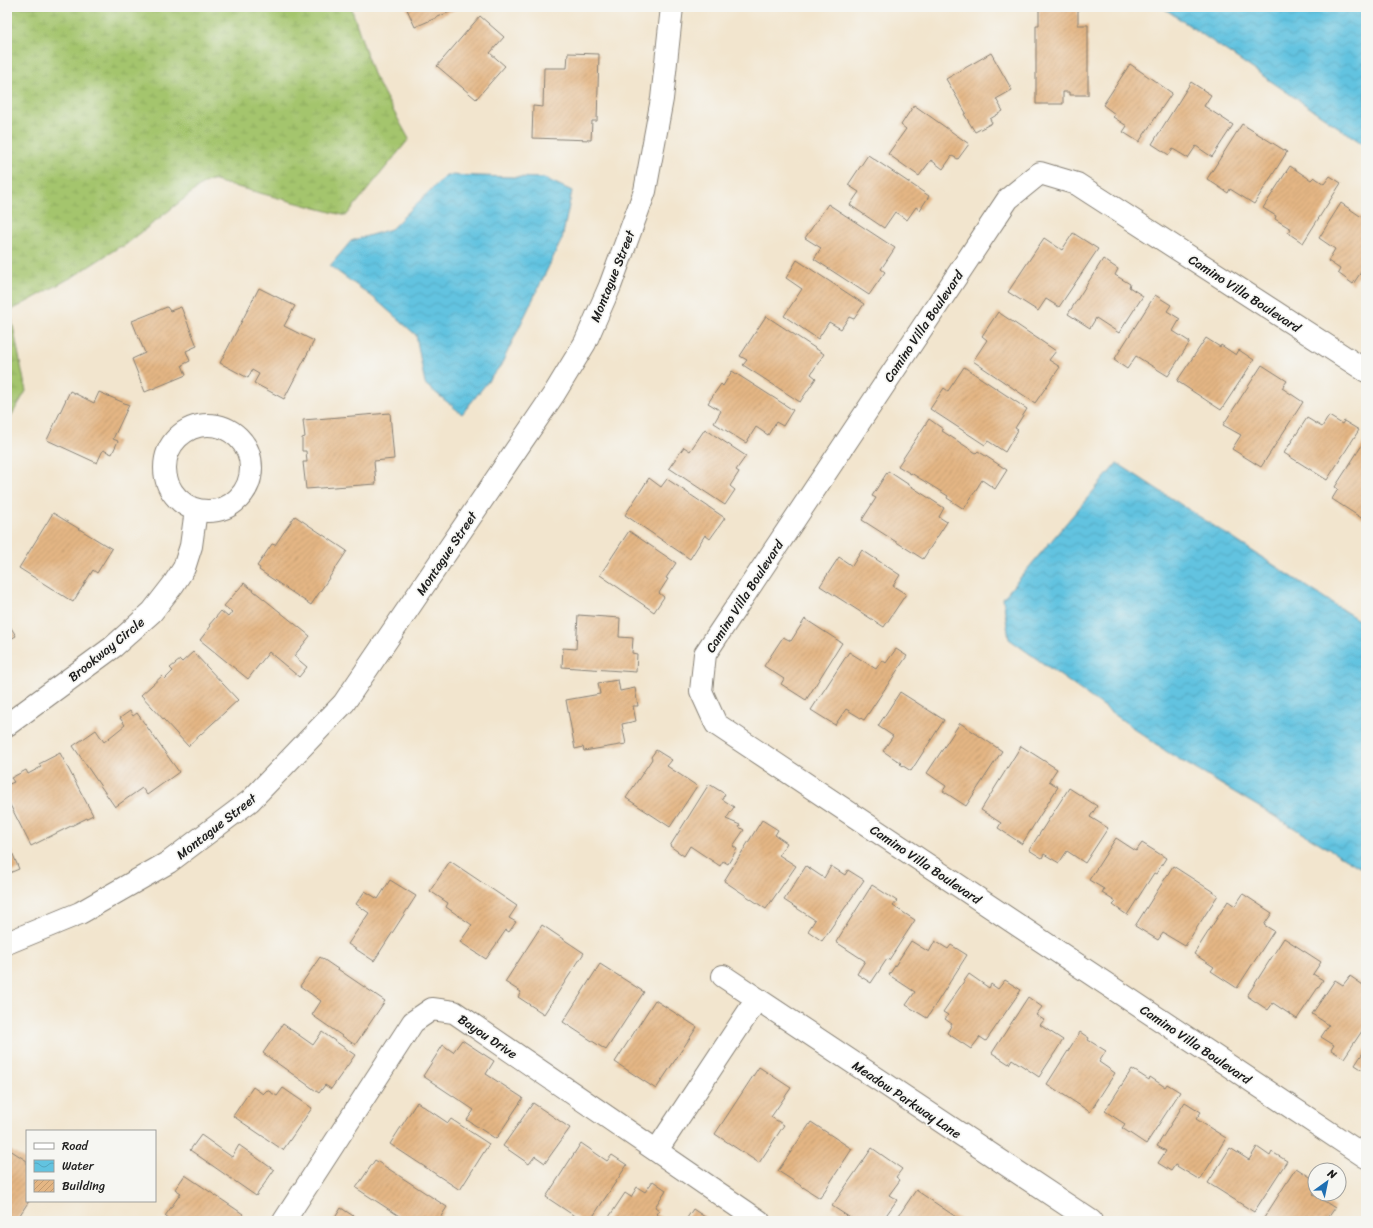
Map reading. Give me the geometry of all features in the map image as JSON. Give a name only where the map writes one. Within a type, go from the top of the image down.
[{"type":"street","name":"Montague Street","points":[[7,943],[80,913],[169,862],[250,801],[344,703],[554,394],[585,343],[610,286],[645,191],[662,99],[672,7]]},
{"type":"street","name":"Camino Villa Boulevard","points":[[1366,371],[1076,184],[1040,174],[1008,199],[705,654],[701,691],[716,724],[1366,1157]]},
{"type":"street","name":"Brookway Circle","points":[[7,725],[113,647],[152,612],[184,568],[191,546],[196,510]]},
{"type":"street","name":"Meadow Parkway Lane","points":[[722,976],[1091,1221]]},
{"type":"street","points":[[657,1150],[757,999]]},
{"type":"street","name":"Bayou Drive","points":[[284,1221],[413,1022],[432,1009],[454,1012],[759,1221]]},
{"type":"green space","points":[[7,7],[351,7],[373,74],[409,139],[346,216],[211,180],[204,183],[124,246],[119,247],[74,276],[10,311],[26,391],[7,423]]},
{"type":"water","points":[[1162,7],[1366,7],[1366,146]]},
{"type":"water","points":[[446,175],[544,178],[572,191],[562,239],[501,365],[462,414],[425,384],[416,335],[374,298],[330,266],[351,241],[391,229]]},
{"type":"water","points":[[1117,463],[1366,625],[1366,871],[1167,752],[1009,639],[1003,598]]},
{"type":"building","points":[[406,7],[461,7],[415,27]]},
{"type":"building","points":[[1039,9],[1078,10],[1078,25],[1088,25],[1088,95],[1069,95],[1069,92],[1063,92],[1063,104],[1036,104],[1036,25],[1039,25]]},
{"type":"building","points":[[480,16],[504,37],[490,53],[505,66],[476,99],[437,66]]},
{"type":"building","points":[[568,53],[599,54],[597,121],[592,121],[591,140],[532,138],[533,106],[543,107],[544,68],[567,68]]},
{"type":"building","points":[[991,53],[1012,90],[996,99],[1003,111],[990,119],[992,123],[975,132],[964,114],[966,113],[946,79]]},
{"type":"building","points":[[1130,64],[1172,93],[1139,142],[1123,132],[1127,126],[1113,117],[1115,114],[1103,105]]},
{"type":"building","points":[[1191,82],[1211,95],[1204,106],[1233,125],[1212,157],[1196,146],[1188,158],[1173,149],[1169,155],[1152,144]]},
{"type":"building","points":[[914,105],[969,144],[958,159],[952,156],[943,169],[931,160],[919,176],[888,154],[906,129],[901,125]]},
{"type":"building","points":[[1242,124],[1287,152],[1254,204],[1230,189],[1228,193],[1207,179]]},
{"type":"building","points":[[868,155],[929,196],[920,210],[916,207],[907,220],[895,212],[884,228],[850,205],[859,192],[848,185]]},
{"type":"building","points":[[1290,166],[1311,180],[1314,177],[1324,184],[1330,176],[1341,183],[1303,243],[1288,233],[1291,229],[1275,219],[1276,216],[1263,208]]},
{"type":"building","points":[[1341,203],[1366,220],[1366,265],[1353,284],[1338,273],[1340,269],[1328,261],[1335,249],[1319,238]]},
{"type":"building","points":[[828,204],[895,248],[881,269],[885,272],[869,295],[814,259],[821,248],[805,238]]},
{"type":"building","points":[[1073,233],[1098,249],[1059,307],[1046,299],[1038,311],[1008,292],[1044,238],[1062,250]]},
{"type":"building","points":[[1103,259],[1118,269],[1115,275],[1130,284],[1129,287],[1143,296],[1119,333],[1096,318],[1090,328],[1068,314]]},
{"type":"building","points":[[797,260],[864,304],[854,319],[849,317],[841,329],[829,322],[818,339],[784,316],[802,289],[786,278]]},
{"type":"building","points":[[259,288],[295,306],[284,326],[314,341],[284,399],[254,383],[259,374],[252,370],[248,378],[220,363]]},
{"type":"building","points":[[1155,295],[1171,305],[1167,311],[1180,319],[1173,331],[1190,342],[1168,376],[1136,356],[1127,369],[1114,360]]},
{"type":"building","points":[[167,307],[170,311],[181,307],[197,346],[186,351],[190,361],[182,365],[186,375],[145,392],[132,359],[145,353],[132,321]]},
{"type":"building","points":[[998,312],[1056,351],[1049,360],[1060,367],[1035,403],[973,361],[987,340],[982,336]]},
{"type":"building","points":[[766,316],[824,354],[811,374],[816,378],[800,402],[743,365],[747,360],[740,356]]},
{"type":"building","points":[[1206,338],[1220,347],[1221,345],[1236,355],[1239,350],[1254,360],[1221,410],[1177,381]]},
{"type":"building","points":[[1262,365],[1287,381],[1282,388],[1303,402],[1261,467],[1232,449],[1241,435],[1223,425]]},
{"type":"building","points":[[964,367],[1027,409],[1015,428],[1018,430],[1005,452],[988,441],[985,445],[930,409],[944,388],[948,391]]},
{"type":"building","points":[[732,371],[793,410],[783,426],[776,422],[768,435],[756,427],[746,443],[714,423],[721,411],[708,403],[721,384],[723,386]]},
{"type":"building","points":[[70,391],[94,403],[99,392],[129,405],[113,439],[118,441],[112,454],[103,450],[97,463],[47,440]]},
{"type":"building","points":[[390,413],[394,459],[374,461],[376,484],[306,489],[303,462],[307,462],[306,451],[302,451],[302,438],[305,437],[303,420]]},
{"type":"building","points":[[1329,416],[1342,424],[1344,421],[1359,430],[1327,480],[1284,453],[1307,418],[1322,427]]},
{"type":"building","points":[[929,419],[943,429],[942,431],[976,453],[978,451],[1007,470],[995,489],[982,480],[964,509],[947,498],[948,496],[898,466]]},
{"type":"building","points":[[705,429],[746,456],[736,470],[739,472],[730,486],[735,490],[725,505],[669,468],[684,447],[690,451]]},
{"type":"building","points":[[1366,439],[1366,521],[1332,499],[1338,489],[1335,487]]},
{"type":"building","points":[[888,471],[944,508],[939,517],[947,522],[923,559],[862,520],[876,498],[872,496]]},
{"type":"building","points":[[649,478],[661,487],[667,479],[725,518],[710,539],[705,535],[690,559],[625,515]]},
{"type":"building","points":[[53,513],[112,549],[97,573],[93,570],[73,602],[19,568]]},
{"type":"building","points":[[295,516],[347,551],[311,605],[259,570],[260,568],[257,566],[272,544],[275,545]]},
{"type":"building","points":[[629,531],[676,563],[666,578],[668,579],[659,593],[664,597],[654,612],[600,575]]},
{"type":"building","points":[[862,550],[900,575],[893,586],[906,594],[884,627],[820,586],[839,557],[852,566]]},
{"type":"building","points":[[244,583],[310,636],[294,656],[307,667],[299,677],[269,652],[248,679],[200,640],[211,626],[209,625],[221,611],[228,617],[232,612],[224,606]]},
{"type":"building","points":[[578,615],[620,618],[619,637],[633,638],[632,653],[637,654],[636,672],[562,667],[563,648],[576,649]]},
{"type":"building","points":[[805,619],[842,643],[806,700],[781,684],[784,679],[764,666],[783,637],[791,641]]},
{"type":"building","points":[[7,621],[16,636],[7,641]]},
{"type":"building","points":[[896,649],[907,656],[864,720],[846,709],[835,725],[811,710],[849,652],[876,669],[882,660],[886,663]]},
{"type":"building","points":[[193,652],[238,700],[188,746],[141,695],[162,676],[165,679],[173,671],[170,668],[180,660],[182,662]]},
{"type":"building","points":[[618,680],[620,691],[635,688],[638,706],[633,706],[636,721],[622,724],[626,744],[584,751],[583,747],[575,749],[566,700],[600,694],[598,683]]},
{"type":"building","points":[[900,692],[944,720],[911,771],[883,751],[893,736],[878,726]]},
{"type":"building","points":[[130,711],[133,716],[137,713],[179,772],[147,795],[142,788],[115,807],[73,746],[96,730],[104,742],[125,725],[120,718]]},
{"type":"building","points":[[960,723],[1002,751],[966,806],[943,791],[946,786],[927,773]]},
{"type":"building","points":[[1021,746],[1057,769],[1049,781],[1058,787],[1022,844],[998,828],[1001,823],[981,810]]},
{"type":"building","points":[[656,750],[672,760],[667,766],[697,786],[670,827],[626,798],[652,759],[651,757]]},
{"type":"building","points":[[60,753],[93,815],[31,846],[7,799],[7,785],[14,782],[11,778],[26,770],[28,774],[41,767],[39,764]]},
{"type":"building","points":[[709,784],[725,794],[722,799],[734,807],[726,819],[740,825],[739,827],[744,830],[733,846],[737,849],[728,864],[723,861],[720,866],[690,846],[684,856],[670,846]]},
{"type":"building","points":[[1069,788],[1097,806],[1090,817],[1108,828],[1085,863],[1067,851],[1059,863],[1044,854],[1042,858],[1029,850]]},
{"type":"building","points":[[762,820],[778,830],[775,835],[787,843],[779,855],[796,866],[766,909],[724,881]]},
{"type":"building","points":[[1116,838],[1136,851],[1142,843],[1166,858],[1156,874],[1154,873],[1127,915],[1113,905],[1116,902],[1102,893],[1104,889],[1089,880]]},
{"type":"building","points":[[7,840],[19,869],[7,874]]},
{"type":"building","points":[[450,861],[517,906],[509,918],[516,922],[509,932],[506,930],[486,959],[460,942],[472,925],[446,907],[448,903],[430,891]]},
{"type":"building","points":[[806,866],[824,878],[831,866],[845,875],[848,870],[864,880],[822,941],[808,931],[815,920],[784,900]]},
{"type":"building","points":[[1173,866],[1218,895],[1185,946],[1163,933],[1158,940],[1135,926]]},
{"type":"building","points":[[390,880],[416,896],[374,961],[348,944],[369,913],[356,904],[365,891],[378,899]]},
{"type":"building","points":[[872,885],[897,901],[893,906],[915,920],[889,960],[887,959],[871,983],[857,974],[865,961],[836,942]]},
{"type":"building","points":[[1243,894],[1272,913],[1264,925],[1274,931],[1237,988],[1211,971],[1214,967],[1194,954],[1228,901],[1235,906]]},
{"type":"building","points":[[542,925],[584,953],[544,1014],[518,997],[521,992],[505,982]]},
{"type":"building","points":[[1284,938],[1321,962],[1313,974],[1323,980],[1297,1019],[1273,1003],[1268,1010],[1247,996]]},
{"type":"building","points":[[911,941],[929,952],[935,941],[948,949],[951,945],[967,955],[927,1018],[906,1005],[915,992],[889,975]]},
{"type":"building","points":[[320,957],[385,1001],[355,1045],[312,1015],[321,1001],[300,986]]},
{"type":"building","points":[[600,964],[644,992],[606,1050],[563,1022]]},
{"type":"building","points":[[969,974],[989,988],[991,984],[998,989],[1005,980],[1021,990],[986,1041],[980,1037],[971,1049],[947,1033],[952,1024],[945,1019],[948,1015],[943,1012]]},
{"type":"building","points":[[1350,976],[1366,987],[1366,1025],[1344,1058],[1331,1050],[1334,1045],[1321,1037],[1329,1025],[1312,1014],[1335,980],[1343,985]]},
{"type":"building","points":[[1028,997],[1042,1007],[1036,1015],[1044,1020],[1040,1025],[1063,1040],[1039,1077],[1012,1059],[1009,1064],[992,1053]]},
{"type":"building","points":[[655,1000],[697,1027],[656,1089],[615,1062]]},
{"type":"building","points":[[283,1024],[313,1045],[322,1032],[355,1055],[331,1089],[325,1085],[319,1093],[263,1053]]},
{"type":"building","points":[[1080,1032],[1089,1038],[1088,1040],[1106,1051],[1099,1062],[1115,1073],[1090,1112],[1047,1084]]},
{"type":"building","points":[[462,1040],[494,1061],[486,1074],[523,1098],[496,1139],[467,1120],[474,1110],[423,1076],[443,1045],[453,1052]]},
{"type":"building","points":[[1366,1048],[1366,1072],[1355,1065]]},
{"type":"building","points":[[759,1067],[791,1088],[771,1117],[784,1125],[759,1163],[715,1134]]},
{"type":"building","points":[[1132,1069],[1149,1080],[1150,1077],[1165,1087],[1167,1084],[1180,1092],[1146,1144],[1122,1128],[1125,1124],[1105,1111]]},
{"type":"building","points":[[253,1087],[263,1094],[267,1090],[277,1096],[283,1088],[312,1108],[283,1150],[233,1116]]},
{"type":"building","points":[[417,1102],[448,1123],[451,1119],[489,1144],[460,1190],[390,1144]]},
{"type":"building","points":[[1185,1102],[1201,1112],[1196,1119],[1226,1138],[1200,1180],[1175,1165],[1171,1171],[1158,1163],[1166,1151],[1157,1146]]},
{"type":"building","points":[[533,1103],[570,1128],[545,1163],[535,1156],[529,1164],[503,1146]]},
{"type":"building","points":[[811,1122],[852,1149],[820,1198],[778,1171]]},
{"type":"building","points":[[201,1135],[232,1157],[239,1145],[274,1170],[256,1196],[190,1150]]},
{"type":"building","points":[[581,1143],[607,1161],[612,1155],[627,1165],[590,1221],[582,1221],[546,1197]]},
{"type":"building","points":[[1257,1147],[1270,1156],[1272,1152],[1287,1161],[1254,1212],[1208,1183],[1230,1148],[1249,1160]]},
{"type":"building","points":[[7,1148],[26,1160],[26,1202],[28,1202],[16,1221],[7,1221]]},
{"type":"building","points":[[872,1148],[902,1169],[896,1177],[900,1180],[889,1195],[897,1200],[882,1221],[855,1221],[832,1206]]},
{"type":"building","points":[[375,1160],[447,1207],[438,1221],[407,1221],[356,1188]]},
{"type":"building","points":[[1296,1168],[1307,1175],[1307,1202],[1326,1202],[1335,1208],[1326,1221],[1262,1221]]},
{"type":"building","points":[[185,1175],[243,1214],[238,1221],[171,1221],[165,1216],[181,1193],[175,1189]]},
{"type":"building","points":[[653,1181],[666,1190],[655,1207],[659,1210],[656,1214],[666,1221],[607,1220],[625,1193],[631,1197],[637,1187],[645,1192]]},
{"type":"building","points":[[916,1190],[962,1221],[895,1221]]},
{"type":"building","points":[[341,1208],[361,1221],[333,1221]]},
{"type":"building","points":[[693,1209],[711,1221],[685,1221]]}]
